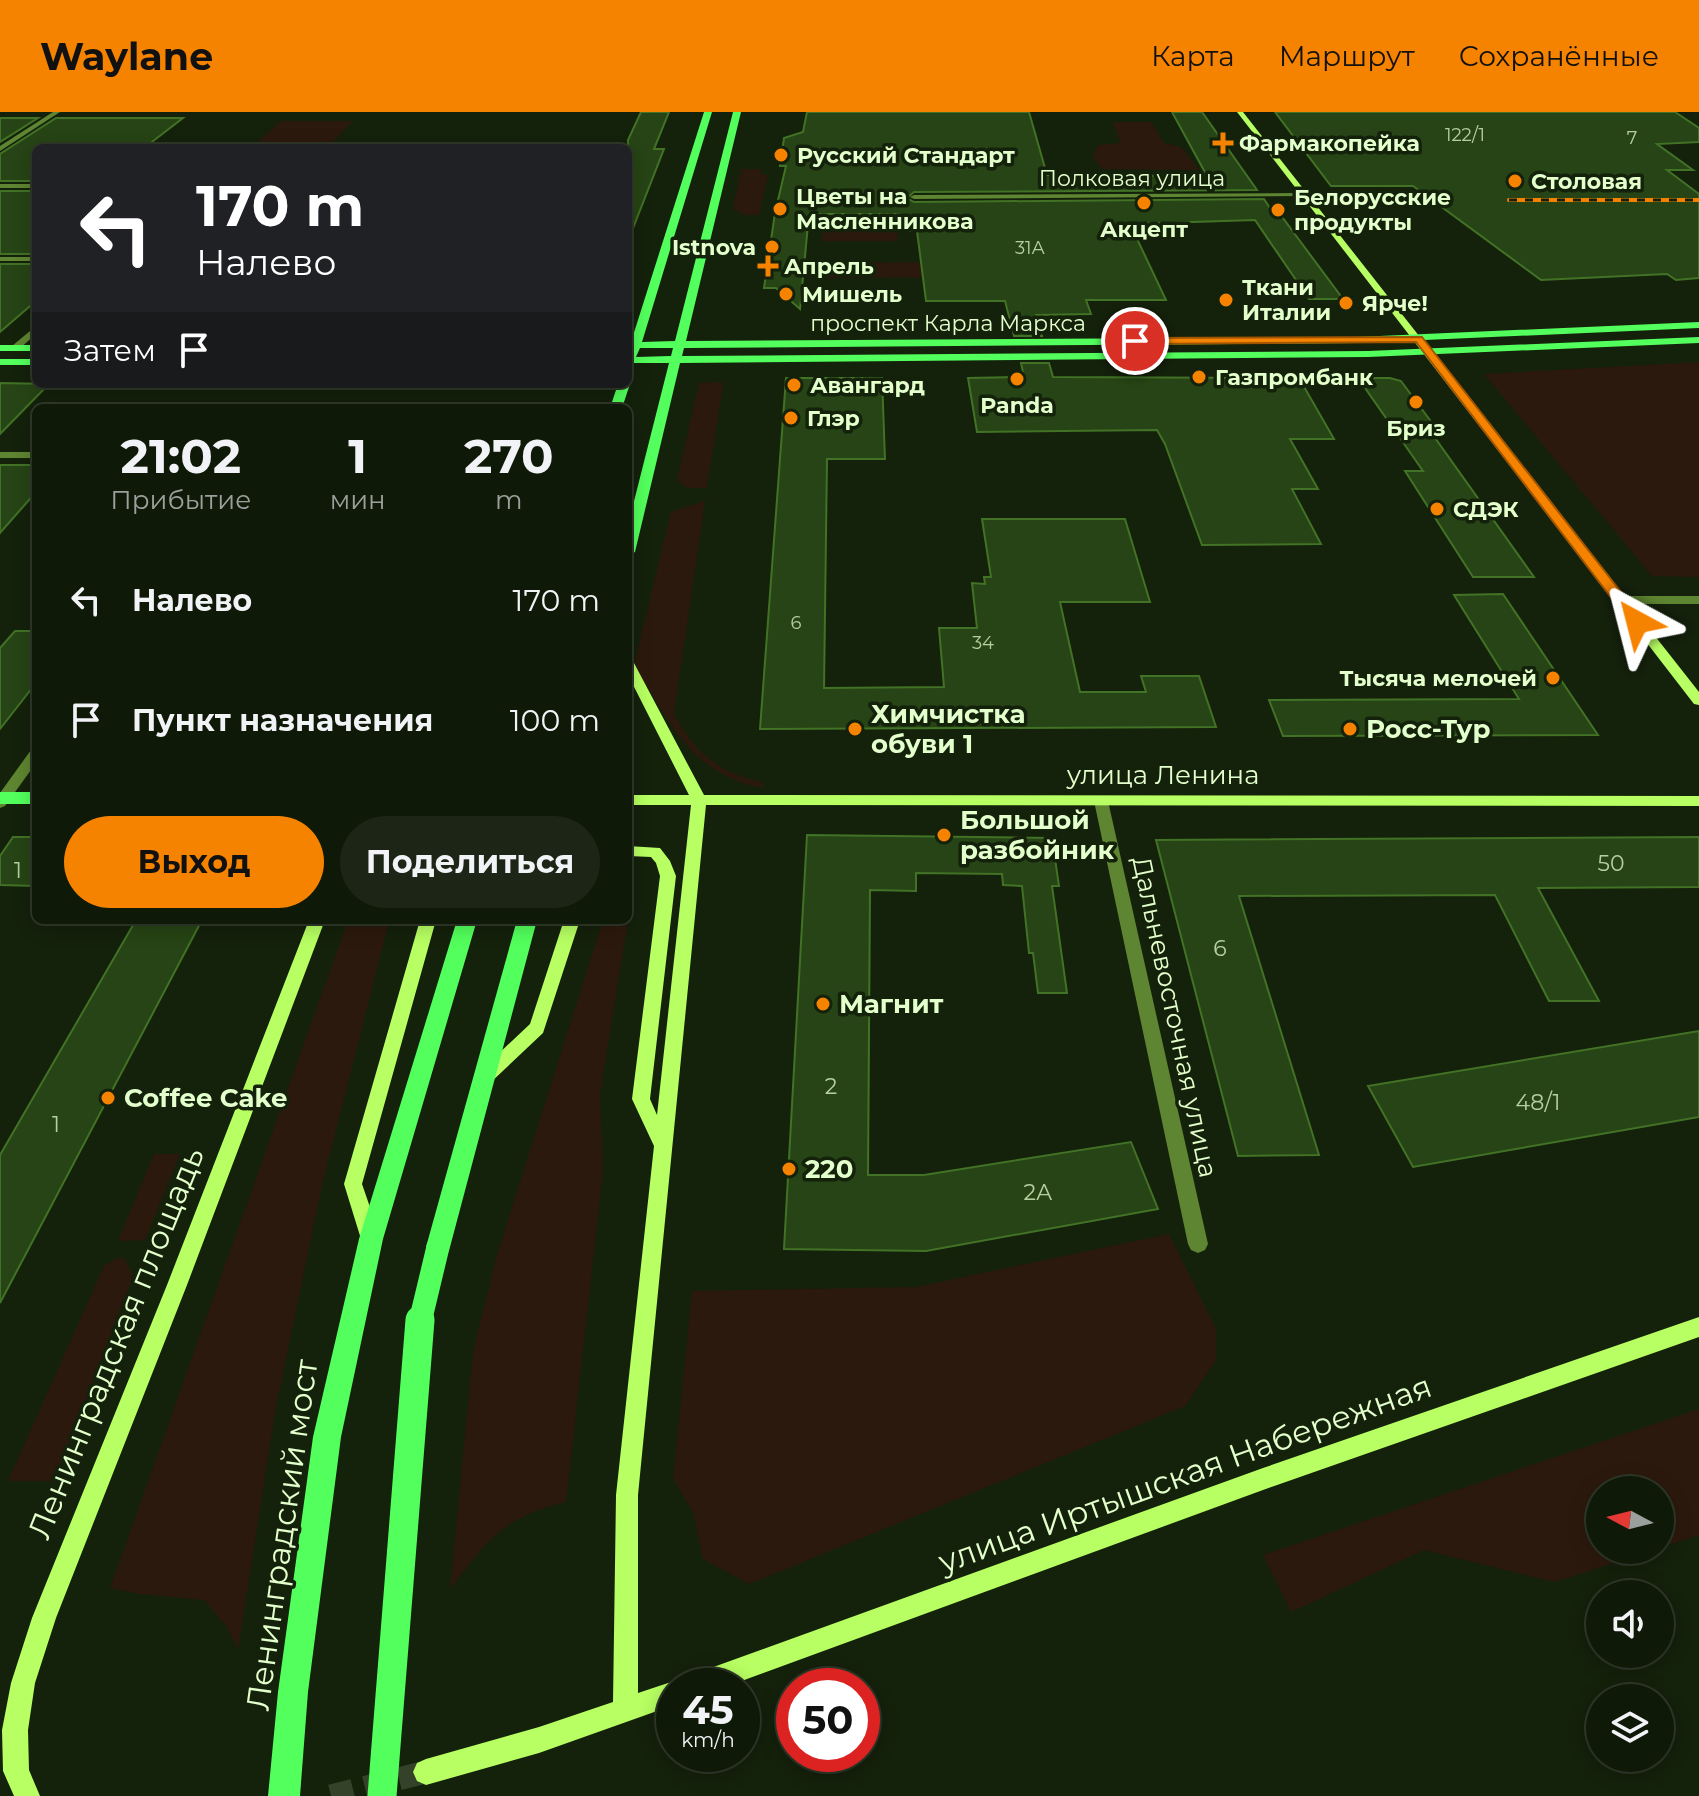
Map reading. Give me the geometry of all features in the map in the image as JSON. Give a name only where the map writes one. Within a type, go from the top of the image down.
[{"type":"main road","points":[[632,342],[708,112]]},
{"type":"main road","points":[[632,535],[737,112]]},
{"type":"main road","points":[[1240,112],[1699,701]]},
{"type":"main road","name":"проспект Карла Маркса","points":[[632,345],[1419,339],[1699,325]]},
{"type":"main road","name":"проспект Карла Маркса","points":[[632,363],[1429,353],[1699,340]]},
{"type":"main road","points":[[0,348],[32,348]]},
{"type":"main road","points":[[0,362],[32,362]]},
{"type":"main road","points":[[625,1709],[627,1495],[699,800],[632,671]]},
{"type":"main road","points":[[1,800],[32,798]]},
{"type":"main road","name":"улица Ленина","points":[[632,800],[1699,801]]},
{"type":"main road","points":[[632,851],[655,852],[663,861],[668,876],[641,1099],[662,1145]]},
{"type":"main road","name":"Ленинградская площадь","points":[[27,1796],[16,1771],[15,1730],[23,1683],[44,1618],[177,1285],[315,924]]},
{"type":"main road","points":[[371,1239],[353,1184],[427,924]]},
{"type":"main road","points":[[371,1239],[466,924]]},
{"type":"main road","points":[[382,1796],[415,1356],[423,1301],[526,924]]},
{"type":"main road","points":[[483,1079],[537,1028],[571,924]]},
{"type":"main road","name":"Ленинградский мост","points":[[284,1796],[293,1692],[327,1437],[371,1239]]},
{"type":"main road","name":"улица Иртышская Набережная","points":[[743,1668],[1263,1479],[1699,1327]]},
{"type":"main road","points":[[426,1772],[539,1740],[656,1699]]},
{"type":"street","points":[[0,149],[57,112]]},
{"type":"street","points":[[0,186],[32,186]]},
{"type":"street","name":"Полковая улица","points":[[914,197],[1302,195]]},
{"type":"street","points":[[0,259],[32,259]]},
{"type":"street","points":[[15,348],[32,333]]},
{"type":"street","points":[[0,455],[32,455]]},
{"type":"street","points":[[1620,600],[1699,600]]},
{"type":"street","points":[[1,800],[32,758]]},
{"type":"street","name":"Дальневосточная улица","points":[[1101,801],[1198,1244]]},
{"type":"shaded area","points":[[281,121],[353,121],[331,144],[255,144]]},
{"type":"shaded area","points":[[1113,122],[1151,122],[1164,143],[1181,147],[1199,170],[1102,169],[1093,157],[1098,145],[1120,143]]},
{"type":"shaded area","points":[[741,169],[761,169],[760,174],[768,175],[759,215],[745,215],[733,209]]},
{"type":"shaded area","points":[[895,222],[898,241],[822,241],[822,223]]},
{"type":"shaded area","points":[[990,262],[994,277],[821,278],[821,263]]},
{"type":"shaded area","points":[[1699,362],[1699,577],[1652,576],[1484,374]]},
{"type":"shaded area","points":[[699,383],[723,384],[707,488],[687,488],[677,480]]},
{"type":"shaded area","points":[[705,501],[674,713],[699,750],[721,767],[763,782],[763,788],[717,771],[700,758],[671,725],[634,665],[671,512]]},
{"type":"shaded area","points":[[347,924],[387,924],[322,1185],[275,1412],[238,1650],[227,1627],[204,1600],[110,1588]]},
{"type":"shaded area","points":[[602,924],[627,924],[600,1094],[603,1171],[566,1502],[511,1523],[486,1544],[450,1590],[473,1352],[496,1258]]},
{"type":"shaded area","points":[[154,1154],[180,1154],[145,1240],[118,1241]]},
{"type":"shaded area","points":[[1169,1234],[1216,1329],[1216,1360],[1185,1406],[749,1584],[703,1559],[693,1512],[673,1479],[692,1291],[916,1287]]},
{"type":"shaded area","points":[[116,1258],[125,1259],[133,1277],[54,1481],[8,1481],[104,1266]]},
{"type":"shaded area","points":[[1699,1409],[1699,1535],[1674,1543],[1674,1476],[1586,1476],[1586,1564],[1610,1564],[1555,1582],[1424,1550],[1291,1612],[1263,1555]]},
{"type":"building","points":[[641,112],[669,112],[654,149],[664,149],[632,231],[632,144],[628,144]]},
{"type":"building","points":[[807,112],[1029,112],[1047,175],[1207,176],[1172,112],[1202,112],[1257,190],[914,192],[907,198],[914,202],[1264,199],[1270,208],[1274,206],[1343,299],[1309,299],[1255,220],[1130,224],[1166,300],[1086,300],[1091,314],[1036,315],[1042,336],[1014,336],[1005,301],[926,301],[917,231],[902,231],[900,214],[809,214],[800,309],[776,288],[764,288],[775,213],[786,166],[780,166],[784,138],[803,132]]},
{"type":"building","points":[[1275,112],[1675,112],[1699,128],[1699,142],[1657,144],[1693,170],[1667,170],[1699,194],[1699,278],[1676,280],[1667,274],[1541,280],[1413,186],[1331,186]]},
{"type":"building","points":[[0,118],[38,118],[0,142]]},
{"type":"building","points":[[56,118],[183,118],[149,144],[32,144],[32,181],[0,181],[0,154]]},
{"type":"building","points":[[0,191],[32,191],[32,254],[0,254]]},
{"type":"building","points":[[0,264],[32,264],[32,304],[0,332]]},
{"type":"building","points":[[1021,363],[1049,363],[1053,377],[1299,378],[1334,439],[1290,439],[1318,489],[1292,489],[1321,544],[1202,545],[1157,430],[977,432],[968,378],[1024,377]]},
{"type":"building","points":[[786,378],[882,378],[885,459],[827,459],[824,688],[944,687],[939,628],[977,628],[972,583],[985,584],[984,577],[991,577],[982,519],[1125,519],[1150,602],[1060,602],[1080,692],[1146,692],[1141,676],[1199,676],[1216,727],[760,729]]},
{"type":"building","points":[[1358,378],[1401,381],[1441,435],[1433,435],[1534,577],[1473,577],[1405,471],[1423,471]]},
{"type":"building","points":[[0,383],[32,384],[32,388],[45,388],[0,434]]},
{"type":"building","points":[[0,465],[32,465],[32,497],[0,533]]},
{"type":"building","points":[[1503,594],[1598,735],[1283,736],[1269,700],[1519,699],[1454,595]]},
{"type":"building","points":[[15,631],[32,631],[32,688],[0,729],[0,648]]},
{"type":"building","points":[[807,835],[1052,838],[1059,886],[1052,886],[1067,993],[1038,993],[1033,953],[1029,953],[1022,886],[1003,885],[1002,874],[916,873],[916,891],[870,890],[868,1175],[924,1175],[1131,1142],[1158,1209],[926,1251],[784,1249]]},
{"type":"building","points":[[13,837],[32,837],[32,886],[0,885],[0,856]]},
{"type":"building","points":[[1699,837],[1699,887],[1538,888],[1599,1001],[1549,1001],[1495,895],[1239,896],[1319,1155],[1238,1156],[1156,840]]},
{"type":"building","points":[[134,924],[200,924],[0,1303],[0,1155]]},
{"type":"building","points":[[1699,1031],[1699,1117],[1413,1167],[1368,1086]]},
{"type":"tunnel","points":[[331,1796],[426,1772]]},
{"type":"railway","points":[[1509,200],[1699,200]]},
{"type":"place","name":"Фармакопейка","points":[[1223,143]]},
{"type":"place","name":"Русский Стандарт","points":[[781,155]]},
{"type":"place","name":"Столовая","points":[[1515,181]]},
{"type":"place","name":"Акцепт","points":[[1144,203]]},
{"type":"place","name":"Цветы на Масленникова","points":[[780,209]]},
{"type":"place","name":"Белорусские продукты","points":[[1278,210]]},
{"type":"place","name":"Istnova","points":[[772,247]]},
{"type":"place","name":"Апрель","points":[[768,266]]},
{"type":"place","name":"Мишель","points":[[786,294]]},
{"type":"place","name":"Ткани Италии","points":[[1226,300]]},
{"type":"place","name":"Ярче!","points":[[1346,303]]},
{"type":"place","name":"Газпромбанк","points":[[1199,377]]},
{"type":"place","name":"Panda","points":[[1017,379]]},
{"type":"place","name":"Авангард","points":[[794,385]]},
{"type":"place","name":"Бриз","points":[[1416,402]]},
{"type":"place","name":"Глэр","points":[[791,418]]},
{"type":"place","name":"СДЭК","points":[[1437,509]]},
{"type":"place","name":"Тысяча мелочей","points":[[1553,678]]},
{"type":"place","name":"Химчистка обуви 1","points":[[855,729]]},
{"type":"place","name":"Росс-Тур","points":[[1350,729]]},
{"type":"place","name":"Большой разбойник","points":[[944,835]]},
{"type":"place","name":"Магнит","points":[[823,1004]]},
{"type":"place","name":"Coffee Cake","points":[[108,1098]]},
{"type":"place","name":"220","points":[[789,1169]]},
{"type":"route","points":[[1135,341],[1419,339],[1637,622]]}]
